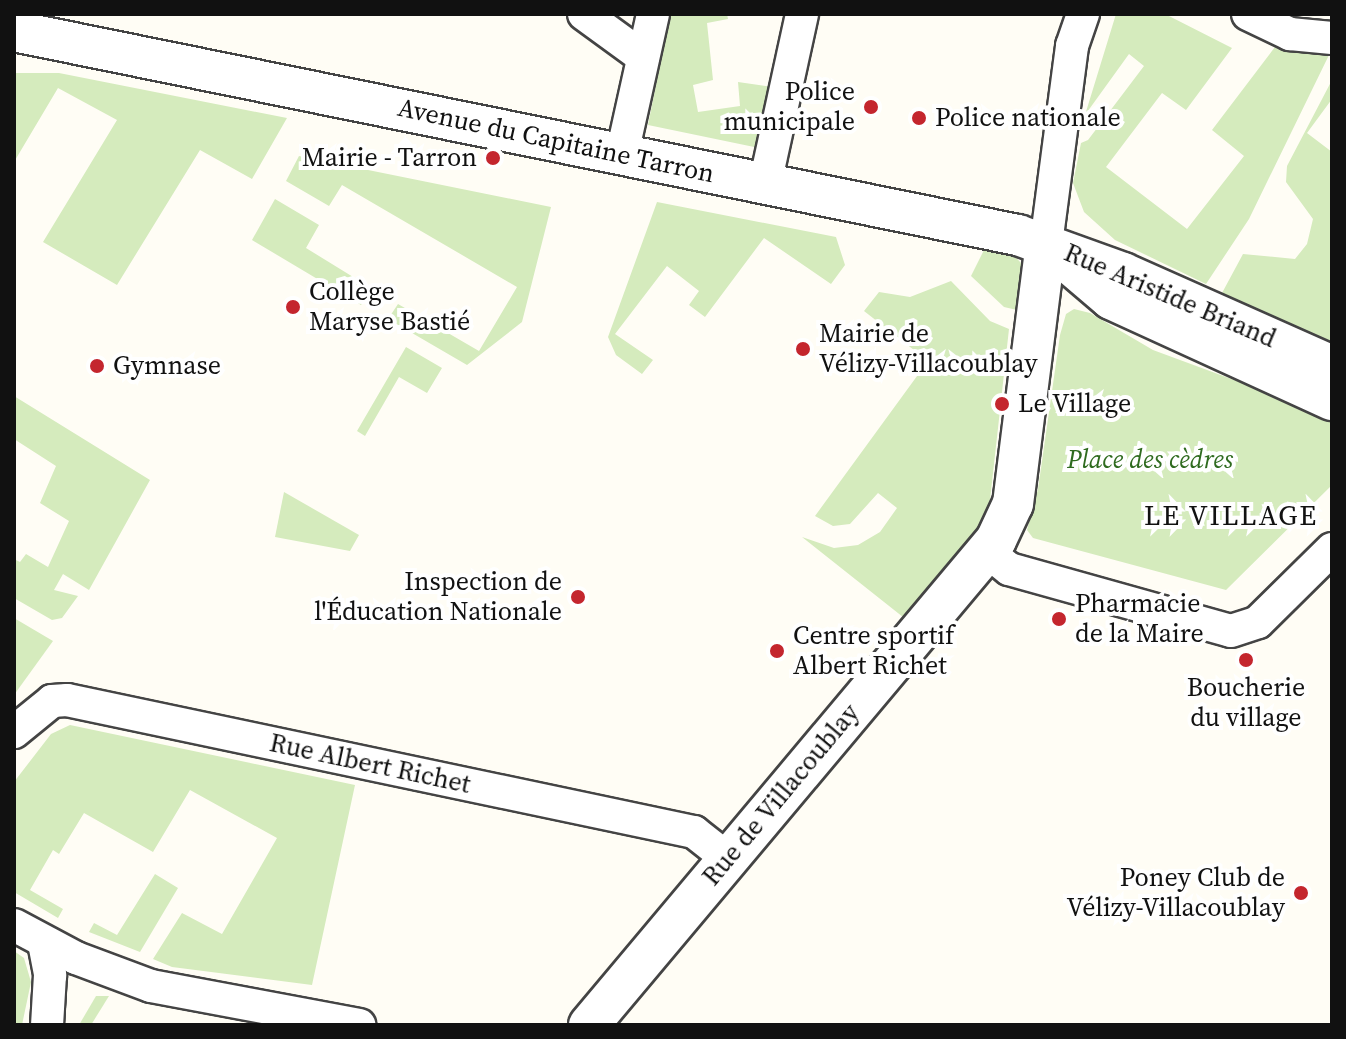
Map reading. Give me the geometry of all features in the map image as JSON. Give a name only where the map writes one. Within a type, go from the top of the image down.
[{"type":"street","name":"Avenue du Capitaine Tarron","points":[[30,14],[66,39]]},
{"type":"street","points":[[584,14],[643,57]]},
{"type":"street","points":[[622,154],[653,14]]},
{"type":"street","points":[[765,184],[802,14]]},
{"type":"street","points":[[1046,244],[1072,46],[1083,14]]},
{"type":"street","points":[[1248,14],[1290,34],[1332,38]]},
{"type":"street","name":"Avenue du Capitaine Tarron","points":[[14,31],[66,39],[1046,244]]},
{"type":"street","name":"Rue Aristide Briand","points":[[1046,244],[1332,366]]},
{"type":"street","name":"Rue Aristide Briand","points":[[1046,244],[1111,299],[1332,400]]},
{"type":"street","name":"Rue de Villacoublay","points":[[598,1022],[727,858],[988,552],[1013,504],[1046,244]]},
{"type":"street","points":[[988,552],[1009,569],[1231,631],[1258,622],[1332,549]]},
{"type":"street","name":"Rue Albert Richet","points":[[14,732],[52,701],[67,700],[694,832],[727,858]]},
{"type":"street","points":[[14,925],[44,943],[151,986],[359,1025]]},
{"type":"street","points":[[44,943],[50,975],[47,1025]]},
{"type":"green space","points":[[670,14],[727,14],[728,19],[707,23],[713,80],[693,85],[698,112],[740,106],[738,82],[773,87],[759,148],[648,125]]},
{"type":"green space","points":[[1116,14],[1165,14],[1232,48],[1186,110],[1162,93],[1106,167],[1187,229],[1244,156],[1212,130],[1275,47],[1329,55],[1249,219],[1206,284],[1115,240],[1084,212],[1073,183],[1081,143],[1088,140],[1144,66],[1129,54],[1085,115]]},
{"type":"green space","points":[[14,73],[59,73],[287,118],[252,179],[200,150],[117,285],[43,242],[117,120],[58,88],[14,162]]},
{"type":"green space","points":[[1332,80],[1332,99],[1307,133],[1332,152],[1332,344],[1222,293],[1243,254],[1295,259],[1307,244],[1313,219],[1286,182],[1287,166]]},
{"type":"green space","points":[[299,156],[551,207],[522,322],[467,365],[388,319],[398,304],[479,351],[517,287],[342,185],[329,206],[286,181]]},
{"type":"green space","points":[[275,199],[319,225],[306,248],[371,288],[361,305],[252,240]]},
{"type":"green space","points":[[657,202],[836,237],[845,265],[831,284],[764,238],[705,317],[689,305],[699,291],[667,266],[615,334],[653,360],[642,374],[616,355],[608,337]]},
{"type":"green space","points":[[988,242],[1011,252],[1021,263],[1026,312],[1004,307],[971,276]]},
{"type":"green space","points":[[951,281],[990,321],[1009,329],[989,509],[973,539],[908,621],[802,537],[834,548],[858,545],[880,532],[897,508],[878,493],[850,524],[833,526],[815,516],[928,361],[864,311],[879,292],[910,297]]},
{"type":"green space","name":"Place des cèdres","points":[[1074,309],[1090,313],[1153,350],[1332,416],[1332,485],[1226,590],[1033,538],[1027,530],[1038,489],[1060,335],[1066,314]]},
{"type":"green space","points":[[406,347],[442,368],[427,393],[399,377],[365,436],[357,431]]},
{"type":"green space","points":[[14,396],[150,480],[89,590],[63,574],[54,590],[78,596],[62,618],[52,620],[14,598],[14,559],[20,562],[26,554],[48,567],[69,521],[40,503],[56,466],[14,439]]},
{"type":"green space","points":[[284,492],[359,535],[350,551],[275,537]]},
{"type":"green space","points":[[14,618],[53,641],[14,695]]},
{"type":"green space","points":[[70,725],[355,785],[312,985],[172,967],[153,959],[182,913],[222,934],[277,838],[190,790],[153,852],[84,813],[59,854],[53,850],[30,890],[63,909],[58,918],[14,892],[14,782],[51,734]]},
{"type":"green space","points":[[155,874],[178,888],[140,952],[89,932],[94,923],[117,935]]},
{"type":"green space","points":[[14,951],[24,958],[31,982],[22,1025],[14,1025]]},
{"type":"green space","points":[[96,996],[109,996],[91,1025],[79,1025]]},
{"type":"place","name":"Police municipale","points":[[871,107]]},
{"type":"place","name":"Police nationale","points":[[919,118]]},
{"type":"place","name":"Mairie - Tarron","points":[[493,158]]},
{"type":"place","name":"Collège Maryse Bastié","points":[[293,307]]},
{"type":"place","name":"Mairie de Vélizy-Villacoublay","points":[[803,349]]},
{"type":"place","name":"Gymnase","points":[[97,366]]},
{"type":"place","name":"Le Village","points":[[1002,404]]},
{"type":"place","name":"Inspection de l'Éducation Nationale","points":[[578,597]]},
{"type":"place","name":"Pharmacie de la Maire","points":[[1059,619]]},
{"type":"place","name":"Centre sportif Albert Richet","points":[[777,651]]},
{"type":"place","name":"Boucherie du village","points":[[1246,660]]},
{"type":"place","name":"Poney Club de Vélizy-Villacoublay","points":[[1301,893]]},
{"type":"district","name":"LE VILLAGE","points":[[1231,515]]}]
